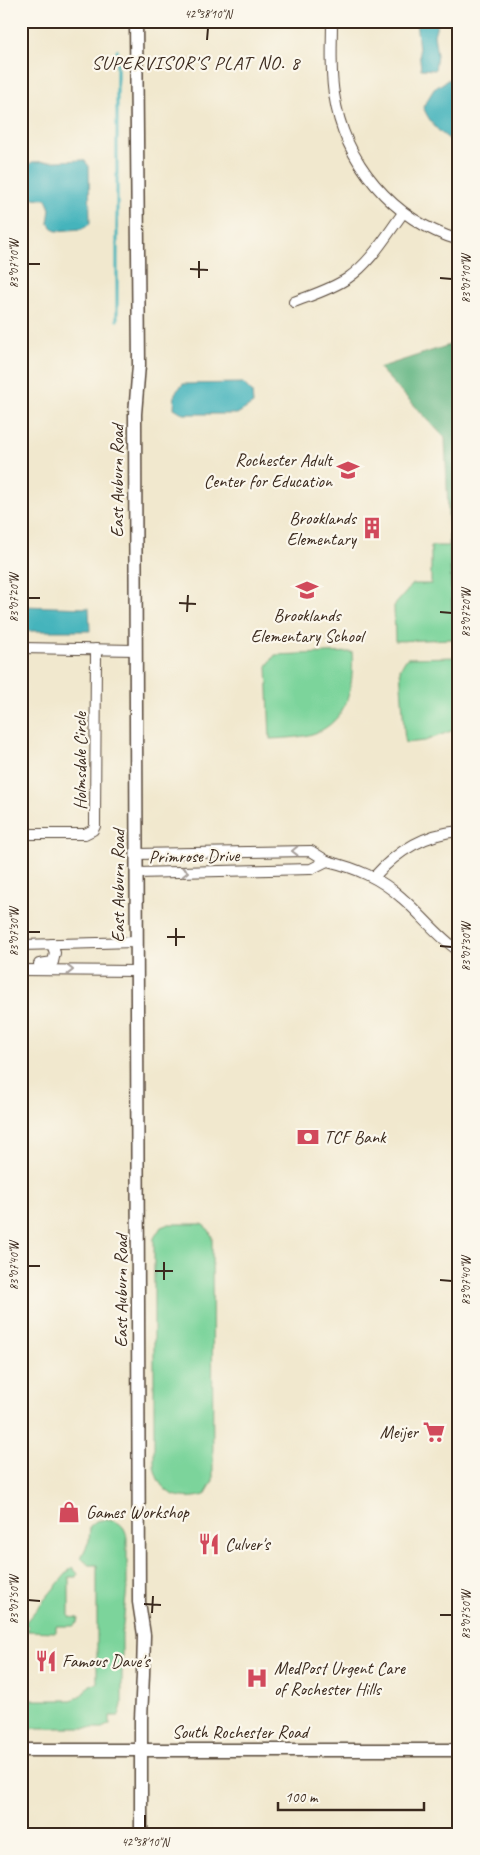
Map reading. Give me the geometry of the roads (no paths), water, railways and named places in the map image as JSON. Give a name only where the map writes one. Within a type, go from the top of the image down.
[{"type":"main road","name":"East Auburn Road","points":[[136,21],[139,365],[135,414],[136,942],[140,1608],[144,1635],[141,1834]]},
{"type":"main road","name":"South Rochester Road","points":[[21,1750],[459,1750]]},
{"type":"street","points":[[332,21],[332,79],[337,112],[345,138],[368,177],[402,213],[429,228],[459,240]]},
{"type":"street","points":[[294,302],[334,286],[359,269],[381,244],[402,213]]},
{"type":"street","points":[[21,648],[135,650]]},
{"type":"street","name":"Holmsdale Circle","points":[[21,834],[85,834],[93,830],[95,826],[96,649]]},
{"type":"street","points":[[374,877],[394,857],[411,845],[431,836],[459,831]]},
{"type":"street","name":"Primrose Drive","points":[[136,854],[311,851],[327,861],[348,866],[374,877],[403,898],[441,937],[459,951]]},
{"type":"street","name":"Primrose Drive","points":[[252,852],[252,871]]},
{"type":"street","name":"Primrose Drive","points":[[136,873],[311,869],[327,861]]},
{"type":"street","points":[[21,945],[136,942]]},
{"type":"street","points":[[21,969],[35,964],[52,962],[55,953],[52,944]]},
{"type":"street","points":[[21,969],[137,971]]},
{"type":"water","points":[[416,21],[438,21],[434,35],[437,55],[435,70],[421,69]]},
{"type":"water","points":[[449,79],[459,97],[459,145],[437,129],[423,107],[434,89]]},
{"type":"water","points":[[84,160],[89,166],[90,224],[81,229],[56,231],[48,223],[50,209],[46,199],[32,198],[26,193],[22,178],[26,167],[32,162]]},
{"type":"water","points":[[243,383],[252,392],[253,404],[237,414],[184,414],[174,408],[175,393],[183,384]]},
{"type":"water","points":[[21,606],[89,608],[90,631],[21,631]]},
{"type":"waterway","points":[[117,50],[117,320]]},
{"type":"place","name":"Rochester Adult Center for Education","points":[[348,470]]},
{"type":"place","name":"Brooklands Elementary","points":[[372,528]]},
{"type":"place","name":"Brooklands Elementary School","points":[[307,590]]},
{"type":"place","name":"TCF Bank","points":[[308,1137]]},
{"type":"place","name":"Meijer","points":[[434,1432]]},
{"type":"place","name":"Games Workshop","points":[[69,1512]]},
{"type":"place","name":"Culver's","points":[[209,1544]]},
{"type":"place","name":"Famous Dave's","points":[[46,1661]]},
{"type":"place","name":"MedPost Urgent Care of Rochester Hills","points":[[257,1678]]},
{"type":"district","name":"SUPERVISOR'S PLAT NO. 8","points":[[196,62]]}]
